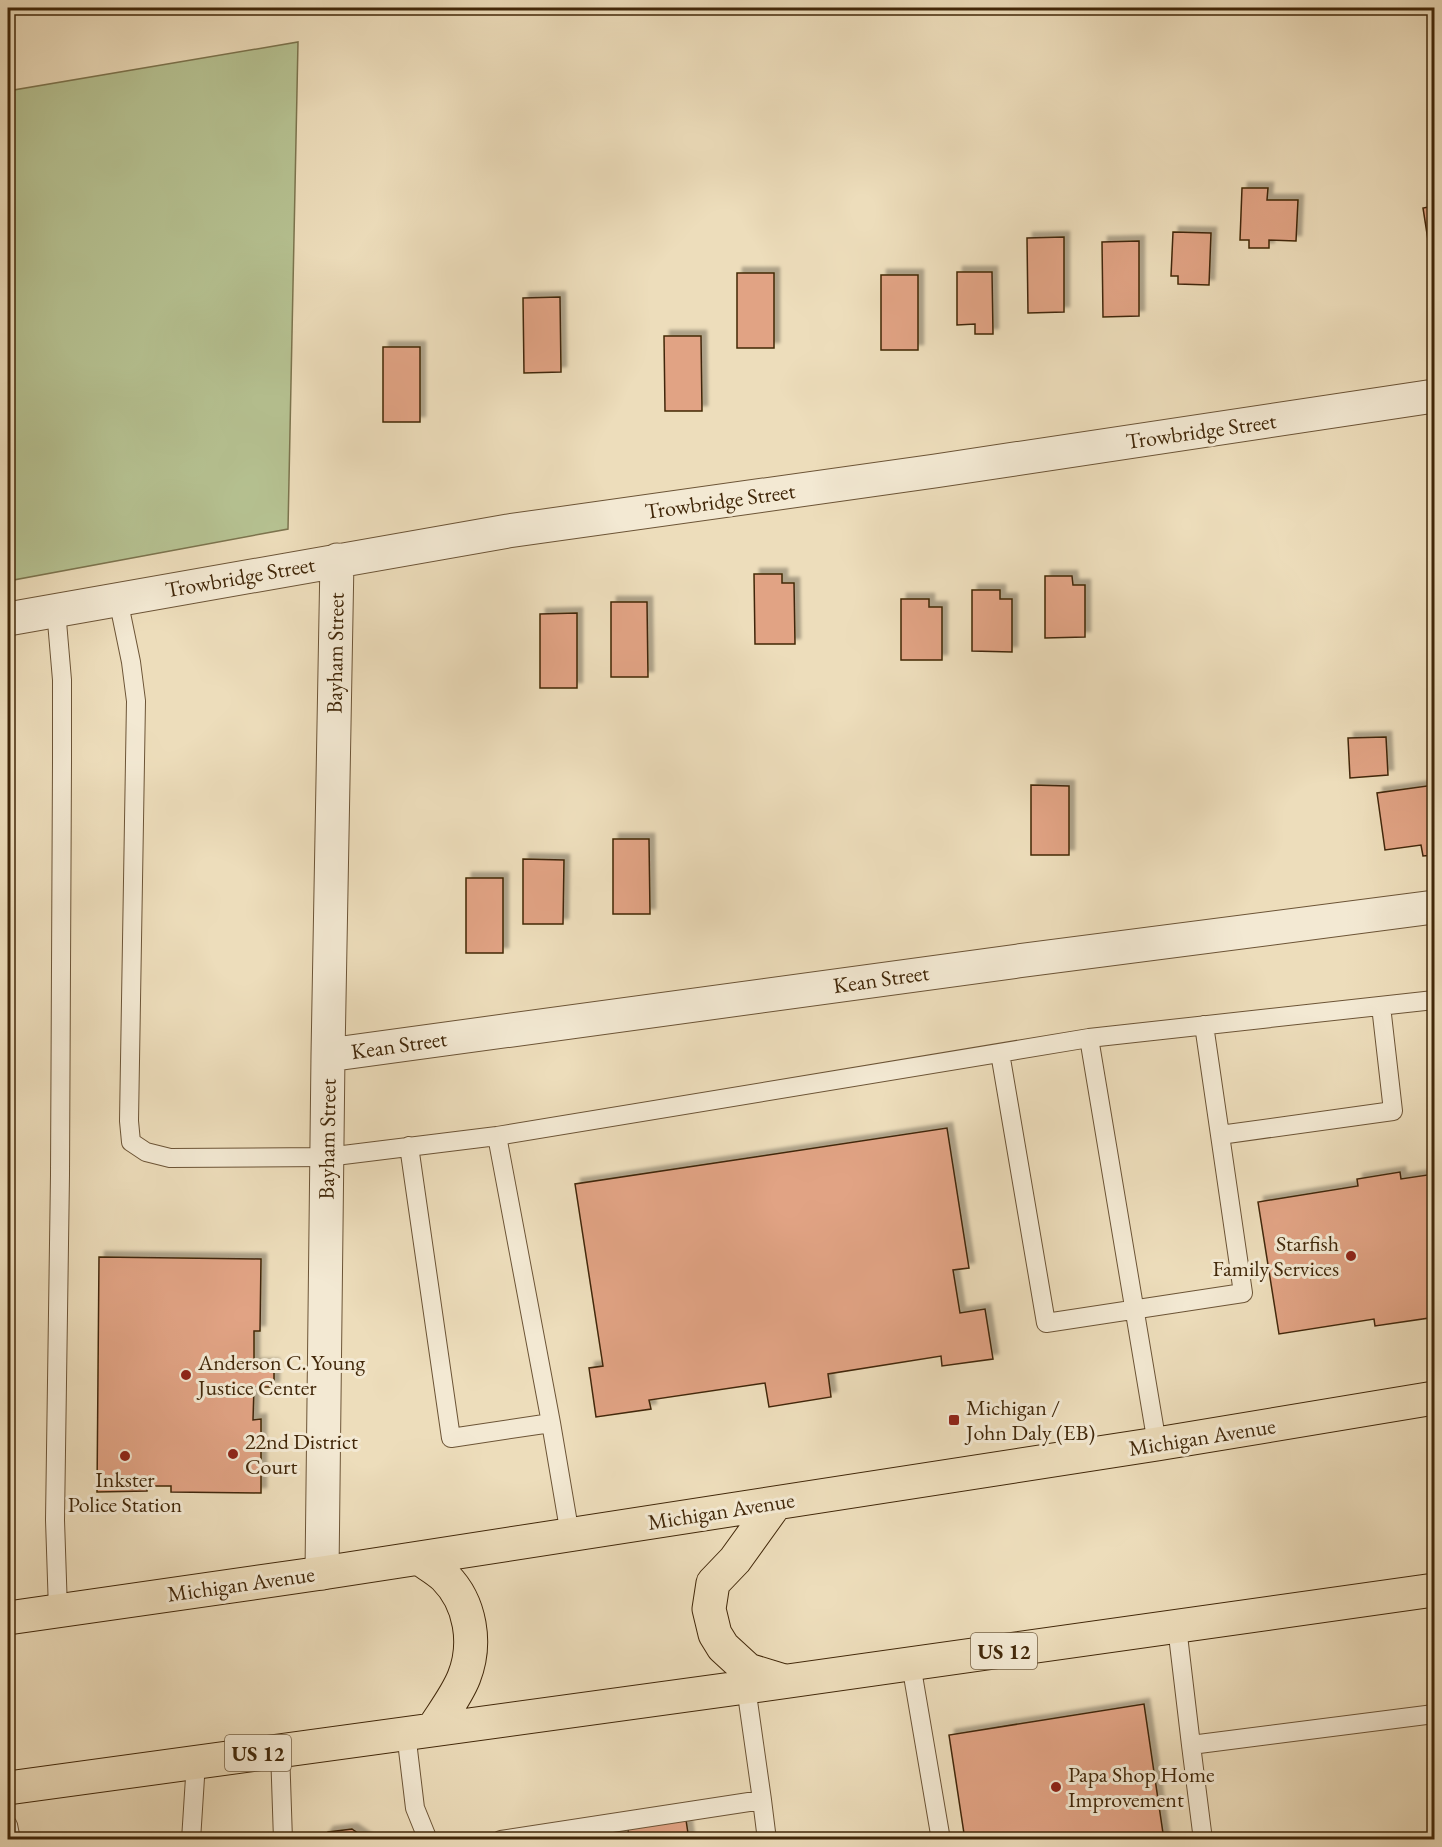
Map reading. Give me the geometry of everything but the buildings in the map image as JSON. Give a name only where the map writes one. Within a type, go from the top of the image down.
[{"type":"main road","name":"Michigan Avenue","points":[[8,1618],[570,1535],[1157,1444],[1434,1398]]},
{"type":"main road","points":[[776,1503],[735,1560],[713,1583],[709,1609],[715,1634],[723,1647],[748,1670],[785,1682]]},
{"type":"main road","points":[[419,1558],[445,1577],[462,1600],[470,1627],[471,1653],[464,1679],[419,1731]]},
{"type":"main road","name":"US 12","points":[[8,1788],[785,1682],[1434,1590]]},
{"type":"street","name":"Trowbridge Street","points":[[8,620],[508,531],[935,471],[1434,396]]},
{"type":"street","name":"Bayham Street","points":[[322,1573],[337,560]]},
{"type":"street","name":"Kean Street","points":[[328,1055],[1434,907]]},
{"type":"lane","points":[[118,599],[131,662],[136,701],[129,1121],[131,1142],[146,1152],[170,1158],[327,1157],[498,1136],[1089,1038],[1434,1000]]},
{"type":"lane","points":[[56,610],[62,680],[60,1175],[55,1520],[58,1610]]},
{"type":"lane","points":[[1220,1135],[1393,1111],[1380,1006]]},
{"type":"lane","points":[[1000,1053],[1046,1323],[1243,1293],[1203,1025]]},
{"type":"lane","points":[[1089,1038],[1157,1444]]},
{"type":"lane","points":[[498,1136],[570,1535]]},
{"type":"lane","points":[[409,1146],[451,1438],[551,1423]]},
{"type":"lane","points":[[1177,1627],[1203,1839]]},
{"type":"lane","points":[[911,1664],[941,1839]]},
{"type":"lane","points":[[746,1687],[767,1839]]},
{"type":"lane","points":[[1191,1745],[1434,1714]]},
{"type":"lane","points":[[419,1731],[415,1808],[428,1839]]},
{"type":"lane","points":[[280,1750],[283,1839]]},
{"type":"lane","points":[[191,1839],[196,1762]]},
{"type":"lane","points":[[501,1839],[762,1800]]},
{"type":"lane","points":[[8,1825],[11,1839]]},
{"type":"green space","points":[[298,42],[288,529],[8,581],[8,91]]},
{"type":"place","name":"Starfish Family Services","points":[[1351,1256]]},
{"type":"place","name":"Anderson C. Young Justice Center","points":[[186,1375]]},
{"type":"place","name":"Michigan / John Daly (EB)","points":[[954,1420]]},
{"type":"place","name":"22nd District Court","points":[[233,1454]]},
{"type":"place","name":"Inkster Police Station","points":[[125,1456]]},
{"type":"place","name":"Papa Shop Home Improvement","points":[[1056,1787]]}]
